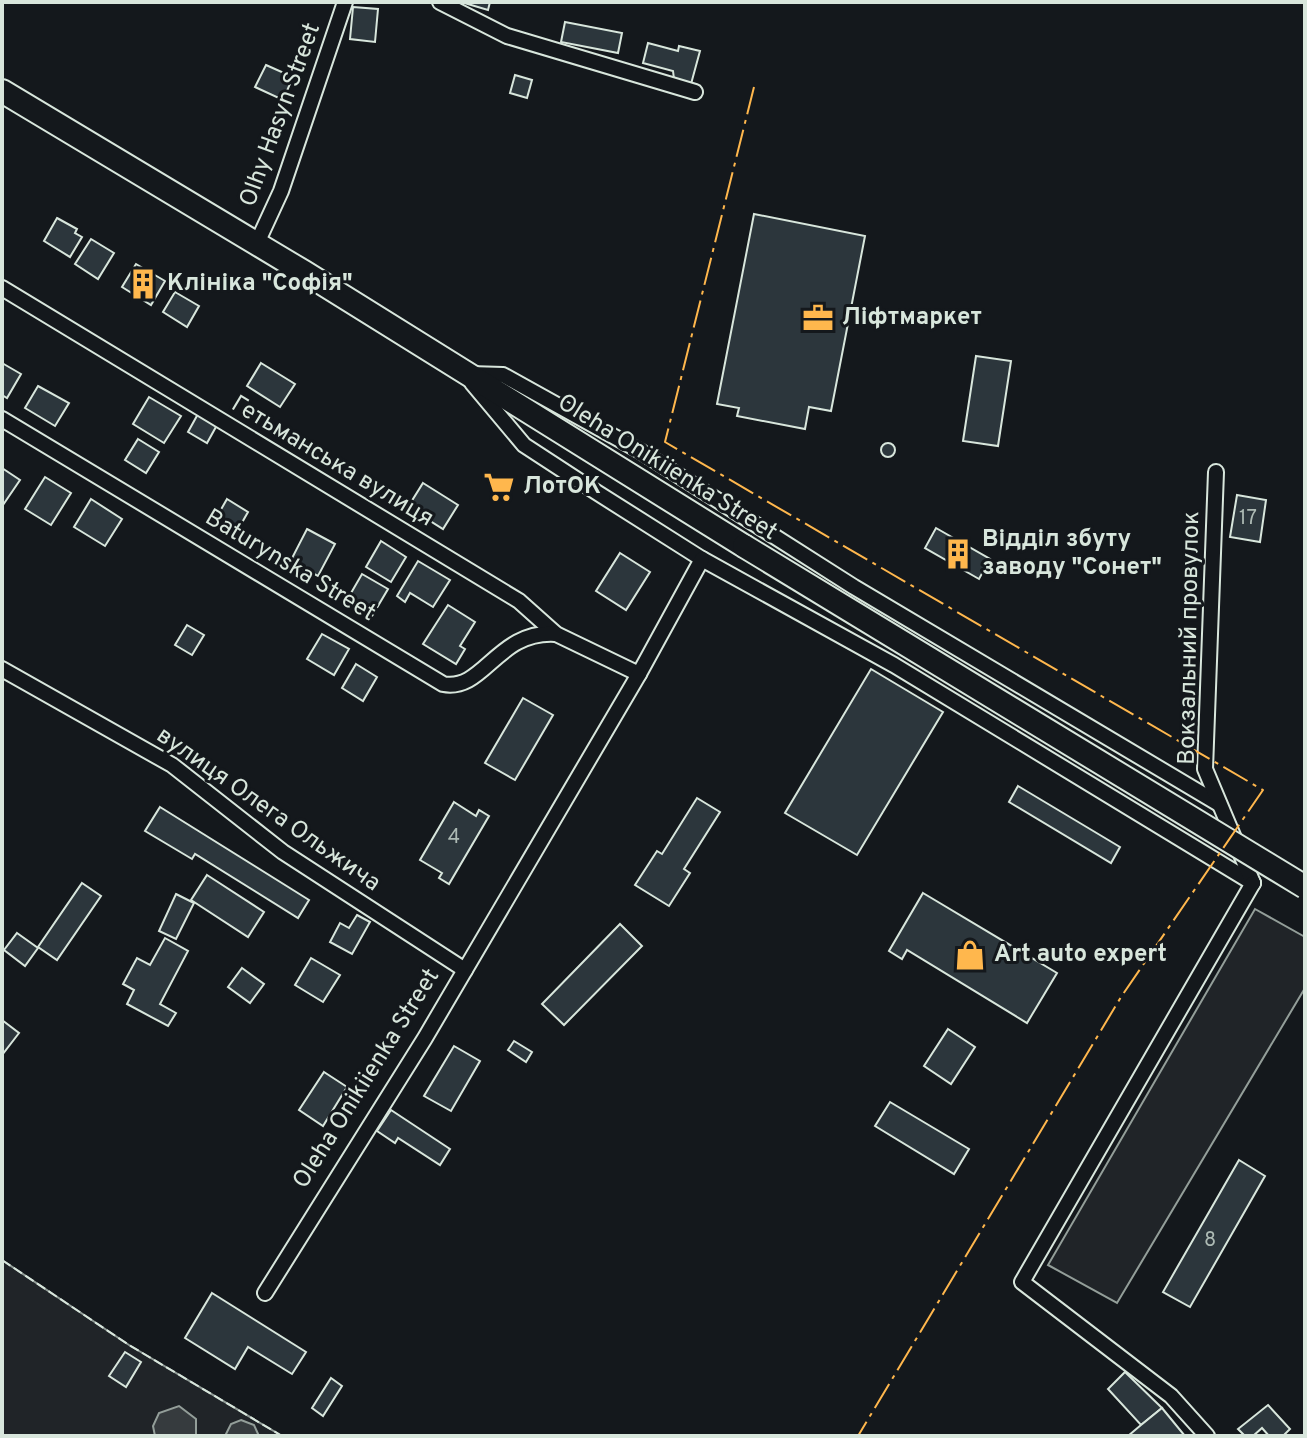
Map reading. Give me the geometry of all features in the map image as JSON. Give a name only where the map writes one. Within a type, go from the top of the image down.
[{"type":"main road","name":"Oleha Onikiienka Street","points":[[2,91],[257,243],[744,546],[1305,887]]},
{"type":"street","name":"Olhy Hasyn Street","points":[[257,243],[281,191],[345,2]]},
{"type":"street","points":[[440,2],[507,36],[695,92]]},
{"type":"street","name":"Гетьманська вулиця","points":[[2,288],[519,601],[556,634],[639,674]]},
{"type":"street","points":[[465,374],[524,445],[702,559],[894,665],[1253,883],[1022,1282],[1171,1396],[1207,1436]]},
{"type":"street","points":[[465,374],[503,375],[640,451],[918,624],[1219,804]]},
{"type":"street","name":"Baturynska Street","points":[[2,419],[443,684],[458,687],[470,682],[500,651],[535,633],[556,634]]},
{"type":"street","name":"Вокзальний провулок","points":[[1216,472],[1205,769],[1253,883]]},
{"type":"street","name":"Oleha Onikiienka Street","points":[[265,1293],[465,970],[639,674],[702,559]]},
{"type":"street","points":[[894,665],[918,624]]},
{"type":"street","name":"вулиця Олега Ольжича","points":[[2,669],[172,765],[283,852],[465,970]]},
{"type":"shaded area","points":[[1255,909],[1305,937],[1305,988],[1117,1303],[1048,1265]]},
{"type":"shaded area","points":[[2,1260],[129,1345],[282,1436],[2,1436]]},
{"type":"shaded area","points":[[179,1406],[196,1419],[196,1436],[155,1436],[153,1426],[159,1413]]},
{"type":"shaded area","points":[[241,1420],[254,1425],[259,1436],[225,1436],[231,1424]]},
{"type":"building","points":[[461,2],[490,2],[488,10]]},
{"type":"building","points":[[353,7],[378,9],[375,42],[350,39]]},
{"type":"building","points":[[565,22],[622,33],[618,53],[561,42]]},
{"type":"building","points":[[648,43],[678,51],[679,46],[700,51],[691,84],[674,79],[673,71],[643,63]]},
{"type":"building","points":[[266,65],[293,77],[283,100],[255,87]]},
{"type":"building","points":[[515,75],[532,80],[527,98],[510,93]]},
{"type":"building","points":[[754,214],[865,236],[831,411],[809,407],[805,429],[737,416],[739,408],[717,404]]},
{"type":"building","points":[[57,218],[77,229],[75,233],[82,237],[70,257],[44,241]]},
{"type":"building","points":[[91,239],[114,253],[98,279],[75,264]]},
{"type":"building","name":"Клініка \"Софія\"","points":[[136,264],[165,281],[151,305],[122,287]]},
{"type":"building","points":[[175,292],[199,306],[187,327],[163,312]]},
{"type":"building","points":[[976,356],[1011,361],[998,446],[963,441]]},
{"type":"building","points":[[2,363],[21,374],[7,398],[2,395]]},
{"type":"building","points":[[261,363],[295,384],[280,407],[247,386]]},
{"type":"building","points":[[38,386],[69,403],[55,426],[25,408]]},
{"type":"building","points":[[149,397],[181,416],[164,443],[133,424]]},
{"type":"building","points":[[198,414],[217,425],[207,443],[188,432]]},
{"type":"building","points":[[138,439],[159,452],[146,473],[125,460]]},
{"type":"building","points":[[888,443],[895,450],[888,457],[881,450]]},
{"type":"building","points":[[2,468],[20,480],[3,505],[2,504]]},
{"type":"building","points":[[45,477],[71,493],[51,525],[25,509]]},
{"type":"building","points":[[423,483],[458,505],[443,529],[408,507]]},
{"type":"building","points":[[1237,495],[1266,500],[1260,542],[1230,537]]},
{"type":"building","points":[[91,499],[122,519],[105,546],[74,527]]},
{"type":"building","points":[[227,499],[248,512],[236,533],[215,520]]},
{"type":"building","name":"Відділ збуту заводу \"Сонет\"","points":[[936,528],[990,559],[979,579],[925,548]]},
{"type":"building","points":[[307,529],[335,544],[318,576],[290,562]]},
{"type":"building","points":[[381,541],[406,557],[391,582],[366,567]]},
{"type":"building","points":[[620,553],[650,572],[626,610],[596,591]]},
{"type":"building","points":[[418,561],[450,580],[433,607],[410,593],[405,602],[397,596]]},
{"type":"building","points":[[362,574],[388,589],[372,616],[347,600]]},
{"type":"building","points":[[448,605],[475,622],[460,646],[465,649],[456,664],[423,644]]},
{"type":"building","points":[[187,625],[204,635],[192,655],[175,645]]},
{"type":"building","points":[[322,634],[349,649],[334,675],[307,659]]},
{"type":"building","points":[[356,664],[377,677],[363,701],[342,688]]},
{"type":"building","points":[[871,669],[943,712],[857,855],[785,813]]},
{"type":"building","points":[[523,698],[553,715],[515,780],[485,763]]},
{"type":"building","points":[[1018,786],[1120,847],[1111,863],[1009,802]]},
{"type":"building","points":[[697,798],[720,812],[684,869],[690,873],[669,906],[635,885],[657,851],[662,854]]},
{"type":"building","points":[[454,802],[476,816],[479,810],[489,816],[449,884],[439,878],[442,873],[420,860]]},
{"type":"building","points":[[160,807],[309,900],[298,918],[195,854],[192,859],[145,831]]},
{"type":"building","points":[[207,875],[264,912],[248,937],[191,900]]},
{"type":"building","points":[[82,883],[101,896],[57,960],[38,947]]},
{"type":"building","name":"Art auto expert","points":[[923,893],[1057,973],[1027,1023],[907,950],[902,959],[889,951]]},
{"type":"building","points":[[176,894],[194,903],[176,939],[159,931]]},
{"type":"building","points":[[357,915],[370,922],[352,954],[330,942],[340,923],[349,928]]},
{"type":"building","points":[[620,924],[642,946],[564,1025],[542,1004]]},
{"type":"building","points":[[17,933],[38,948],[25,966],[4,950]]},
{"type":"building","points":[[165,938],[188,951],[160,1004],[176,1013],[168,1026],[127,1004],[134,990],[123,984],[137,958],[150,965]]},
{"type":"building","points":[[311,958],[340,975],[323,1002],[295,985]]},
{"type":"building","points":[[242,968],[264,984],[250,1003],[228,987]]},
{"type":"building","points":[[2,1020],[19,1033],[2,1055]]},
{"type":"building","points":[[948,1029],[975,1047],[951,1084],[924,1066]]},
{"type":"building","points":[[514,1041],[532,1052],[526,1062],[508,1050]]},
{"type":"building","points":[[454,1046],[480,1061],[451,1111],[424,1096]]},
{"type":"building","points":[[324,1072],[347,1087],[323,1126],[299,1110]]},
{"type":"building","points":[[890,1102],[969,1149],[954,1174],[875,1126]]},
{"type":"building","points":[[391,1110],[450,1149],[440,1165],[398,1138],[395,1143],[377,1131]]},
{"type":"building","points":[[1239,1160],[1265,1176],[1190,1307],[1163,1292]]},
{"type":"building","points":[[212,1293],[306,1352],[292,1374],[248,1347],[235,1369],[185,1338]]},
{"type":"building","points":[[125,1352],[141,1362],[126,1387],[109,1376]]},
{"type":"building","points":[[1125,1372],[1162,1408],[1141,1425],[1108,1389]]},
{"type":"building","points":[[331,1378],[342,1386],[323,1416],[312,1408]]},
{"type":"building","points":[[1268,1405],[1290,1429],[1283,1436],[1269,1436],[1262,1428],[1253,1436],[1245,1436],[1238,1429]]},
{"type":"building","points":[[1162,1408],[1185,1436],[1128,1436],[1141,1425]]},
{"type":"fence","points":[[2,1260],[129,1345],[282,1436]]},
{"type":"power","points":[[754,87],[665,442],[1263,790],[1121,997],[858,1436]]},
{"type":"place","name":"Клініка \"Софія\"","points":[[143,284]]},
{"type":"place","name":"Ліфтмаркет","points":[[818,318]]},
{"type":"place","name":"ЛотОК","points":[[499,487]]},
{"type":"place","name":"Відділ збуту заводу \"Сонет\"","points":[[958,554]]},
{"type":"place","name":"Art auto expert","points":[[970,955]]}]
